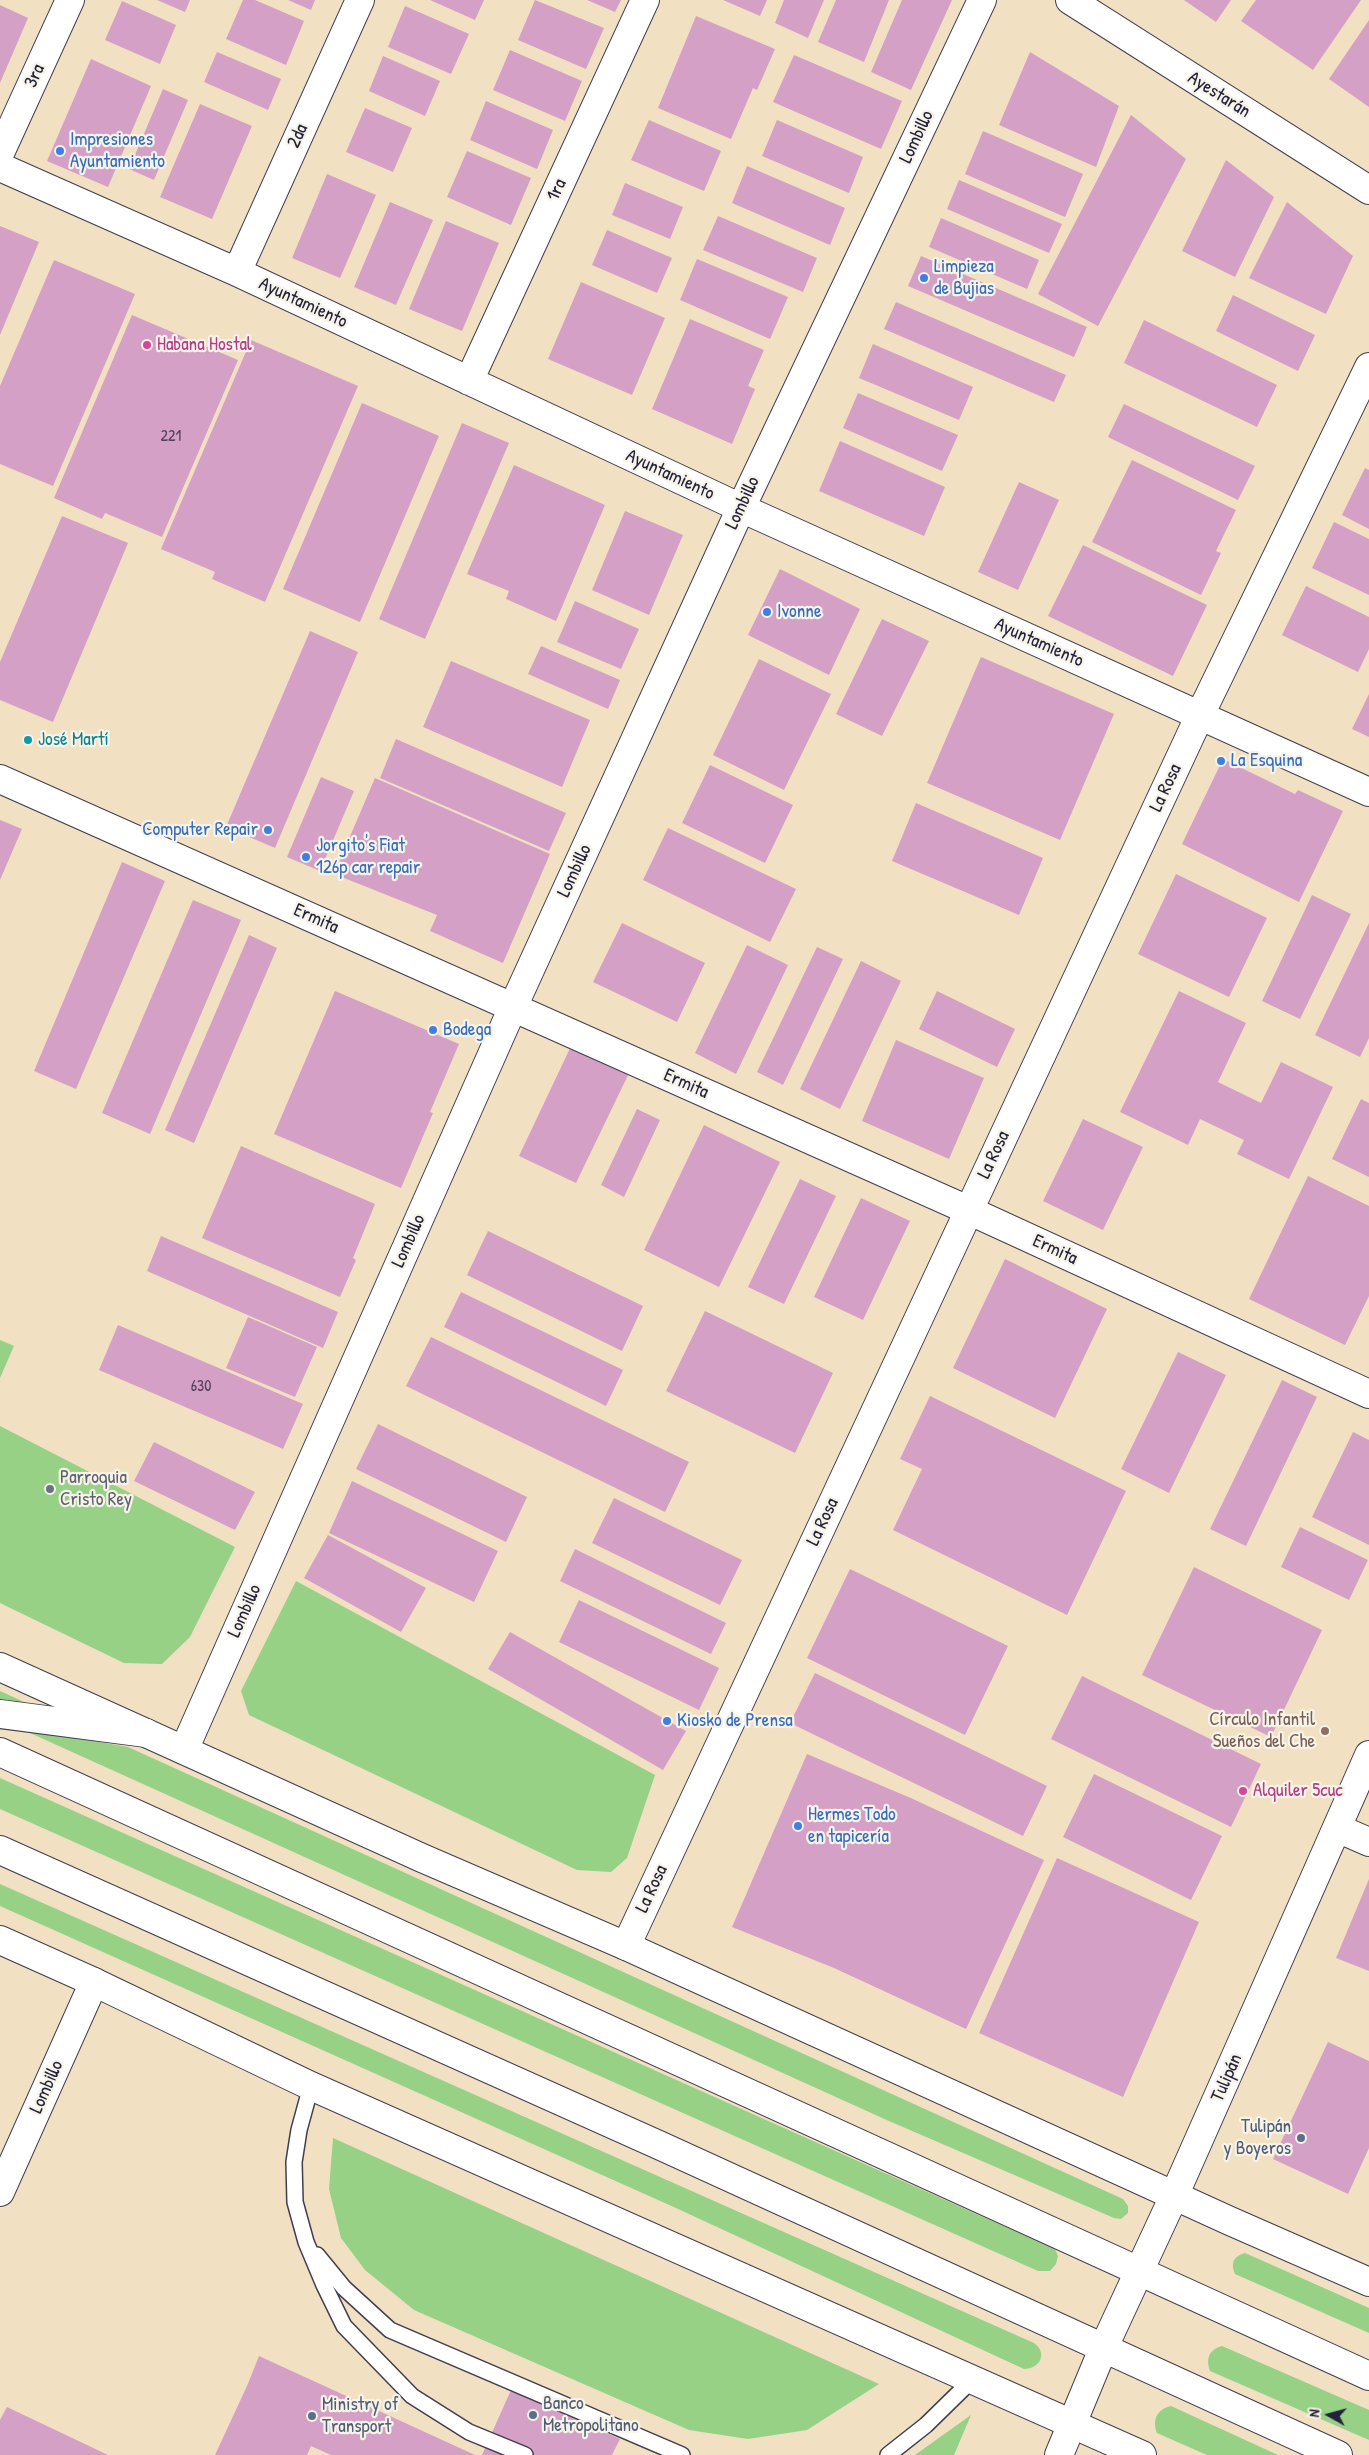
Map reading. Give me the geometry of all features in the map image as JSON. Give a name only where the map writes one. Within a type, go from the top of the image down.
[{"type":"main road","name":"3ra","points":[[0,153],[70,0]]},
{"type":"main road","name":"2da","points":[[237,272],[360,0]]},
{"type":"main road","name":"1ra","points":[[469,381],[645,0]]},
{"type":"main road","name":"Lombillo","points":[[184,1750],[513,1006],[740,508],[982,0]]},
{"type":"main road","name":"Ayestarán","points":[[1070,0],[1369,190]]},
{"type":"main road","name":"Ayuntamiento","points":[[0,167],[237,272],[740,508],[1369,792]]},
{"type":"main road","name":"La Rosa","points":[[626,1946],[1200,715],[1369,367]]},
{"type":"main road","name":"Ermita","points":[[0,779],[968,1210],[1369,1394]]},
{"type":"main road","points":[[0,1667],[422,1858],[626,1946],[1174,2196],[1369,2282]]},
{"type":"main road","points":[[0,1714],[146,1733]]},
{"type":"main road","points":[[0,1752],[1369,2376]]},
{"type":"main road","name":"Tulipán","points":[[1058,2455],[1103,2349],[1174,2196],[1369,1755]]},
{"type":"main road","points":[[1338,1828],[1369,1842]]},
{"type":"main road","points":[[0,1850],[661,2146],[1338,2455]]},
{"type":"main road","points":[[0,1940],[94,1982],[311,2086],[1142,2455]]},
{"type":"main road","name":"Lombillo","points":[[0,2192],[94,1982]]},
{"type":"lane","points":[[311,2086],[299,2130],[294,2162],[295,2202],[306,2242],[344,2326],[412,2396],[469,2432],[525,2455]]},
{"type":"lane","points":[[306,2242],[344,2288],[390,2330],[682,2455]]},
{"type":"lane","points":[[888,2455],[926,2425],[973,2379]]},
{"type":"green space","points":[[0,1340],[14,1346],[0,1378]]},
{"type":"green space","points":[[0,1426],[235,1547],[190,1637],[162,1664],[124,1663],[0,1603]]},
{"type":"green space","points":[[296,1581],[655,1775],[627,1858],[611,1872],[577,1870],[249,1715],[241,1691]]},
{"type":"green space","points":[[0,1691],[33,1706],[0,1700]]},
{"type":"green space","points":[[19,1728],[128,1747],[1123,2199],[1128,2206],[1128,2213],[1121,2219],[1114,2218],[889,2121]]},
{"type":"green space","points":[[0,1778],[1055,2249],[1058,2256],[1056,2264],[1050,2271],[1038,2271],[0,1809]]},
{"type":"green space","points":[[0,1884],[1034,2343],[1041,2351],[1040,2360],[1034,2366],[1024,2369],[676,2208],[0,1906]]},
{"type":"green space","points":[[333,2138],[879,2384],[807,2430],[748,2439],[689,2430],[414,2310],[365,2270],[341,2238],[329,2189]]},
{"type":"green space","points":[[1245,2253],[1369,2308],[1369,2333],[1235,2274],[1234,2260]]},
{"type":"green space","points":[[1222,2346],[1369,2410],[1369,2440],[1210,2371],[1209,2356],[1214,2350]]},
{"type":"green space","points":[[1171,2406],[1278,2455],[1207,2455],[1157,2433],[1155,2424],[1159,2412]]},
{"type":"green space","points":[[971,2415],[954,2455],[915,2455]]},
{"type":"building","points":[[157,0],[190,0],[185,12]]},
{"type":"building","points":[[243,0],[255,0],[304,21],[286,65],[226,39]]},
{"type":"building","points":[[288,0],[315,0],[311,10]]},
{"type":"building","points":[[430,0],[484,0],[475,20]]},
{"type":"building","points":[[535,0],[604,28],[586,69],[518,40]]},
{"type":"building","points":[[587,0],[621,0],[615,12]]},
{"type":"building","points":[[723,0],[767,0],[760,16]]},
{"type":"building","points":[[784,0],[824,0],[808,38],[775,23]]},
{"type":"building","points":[[836,0],[889,0],[864,62],[818,42]]},
{"type":"building","points":[[902,0],[952,0],[911,90],[871,72]]},
{"type":"building","points":[[1184,0],[1231,0],[1216,22]]},
{"type":"building","points":[[1256,0],[1361,0],[1313,70],[1241,21]]},
{"type":"building","points":[[122,1],[176,25],[160,64],[105,40]]},
{"type":"building","points":[[0,5],[28,18],[0,83]]},
{"type":"building","points":[[405,6],[469,34],[451,74],[388,47]]},
{"type":"building","points":[[696,16],[775,49],[757,90],[753,88],[731,139],[658,108]]},
{"type":"building","points":[[1369,20],[1369,107],[1329,79]]},
{"type":"building","points":[[510,50],[582,81],[565,121],[493,90]]},
{"type":"building","points":[[217,52],[281,79],[268,110],[204,82]]},
{"type":"building","points":[[1030,52],[1119,106],[1096,167],[999,125]]},
{"type":"building","points":[[794,55],[902,101],[881,149],[773,102]]},
{"type":"building","points":[[383,56],[440,81],[425,116],[369,91]]},
{"type":"building","points":[[91,59],[151,86],[108,187],[47,161]]},
{"type":"building","points":[[163,89],[188,100],[154,180],[129,169]]},
{"type":"building","points":[[486,101],[553,130],[537,169],[470,140]]},
{"type":"building","points":[[200,104],[252,126],[212,219],[160,197]]},
{"type":"building","points":[[365,108],[412,128],[393,172],[346,152]]},
{"type":"building","points":[[1131,115],[1186,159],[1098,326],[1038,294]]},
{"type":"building","points":[[649,120],[721,151],[704,191],[631,160]]},
{"type":"building","points":[[777,120],[863,157],[849,193],[762,156]]},
{"type":"building","points":[[983,131],[1083,174],[1065,217],[965,174]]},
{"type":"building","points":[[467,151],[531,178],[511,225],[447,197]]},
{"type":"building","points":[[1226,160],[1274,197],[1235,277],[1182,251]]},
{"type":"building","points":[[747,166],[845,208],[830,245],[732,203]]},
{"type":"building","points":[[327,174],[376,195],[340,278],[292,258]]},
{"type":"building","points":[[959,180],[1062,224],[1049,253],[947,209]]},
{"type":"building","points":[[625,183],[683,207],[670,239],[612,215]]},
{"type":"building","points":[[390,202],[433,220],[396,305],[354,287]]},
{"type":"building","points":[[1287,202],[1353,256],[1326,314],[1249,278]]},
{"type":"building","points":[[718,216],[817,258],[803,292],[703,250]]},
{"type":"building","points":[[941,218],[1039,260],[1027,289],[929,247]]},
{"type":"building","points":[[446,221],[499,243],[462,331],[409,309]]},
{"type":"building","points":[[0,226],[39,242],[0,335]]},
{"type":"building","points":[[607,230],[672,258],[657,293],[592,265]]},
{"type":"building","points":[[921,256],[1087,327],[1074,357],[908,286]]},
{"type":"building","points":[[697,259],[788,297],[770,339],[680,300]]},
{"type":"building","points":[[54,260],[135,294],[53,486],[0,464],[0,386]]},
{"type":"building","points":[[581,282],[665,318],[632,395],[548,359]]},
{"type":"building","points":[[1233,295],[1315,335],[1298,371],[1216,331]]},
{"type":"building","points":[[896,302],[1066,375],[1054,402],[884,329]]},
{"type":"building","points":[[132,315],[238,360],[162,537],[105,513],[102,519],[54,498]]},
{"type":"building","points":[[690,319],[764,350],[748,386],[755,389],[732,444],[652,409]]},
{"type":"building","points":[[1144,320],[1277,385],[1257,427],[1124,363]]},
{"type":"building","points":[[251,340],[358,386],[265,602],[212,579],[215,572],[161,549]]},
{"type":"building","points":[[873,344],[973,387],[959,420],[859,378]]},
{"type":"building","points":[[858,393],[958,435],[942,471],[843,428]]},
{"type":"building","points":[[362,403],[439,436],[360,622],[283,589]]},
{"type":"building","points":[[1124,404],[1255,466],[1238,500],[1108,437]]},
{"type":"building","points":[[462,423],[509,443],[425,639],[379,619]]},
{"type":"building","points":[[840,441],[945,487],[924,536],[819,491]]},
{"type":"building","points":[[1132,460],[1236,510],[1216,551],[1221,553],[1201,595],[1092,542]]},
{"type":"building","points":[[514,465],[605,505],[556,621],[506,599],[509,591],[467,574]]},
{"type":"building","points":[[1365,468],[1369,470],[1369,529],[1342,515]]},
{"type":"building","points":[[1019,482],[1059,500],[1018,590],[978,572]]},
{"type":"building","points":[[625,511],[683,535],[649,615],[592,590]]},
{"type":"building","points":[[62,516],[128,543],[53,722],[0,700],[0,662]]},
{"type":"building","points":[[1334,522],[1369,539],[1369,595],[1312,568]]},
{"type":"building","points":[[1083,545],[1207,605],[1173,676],[1048,616]]},
{"type":"building","points":[[780,569],[860,609],[829,675],[748,635]]},
{"type":"building","points":[[1306,586],[1369,617],[1369,649],[1358,672],[1282,635]]},
{"type":"building","points":[[575,601],[639,629],[621,669],[557,642]]},
{"type":"building","points":[[882,619],[929,641],[882,736],[836,714]]},
{"type":"building","points":[[310,631],[358,652],[275,848],[226,827]]},
{"type":"building","points":[[541,646],[620,680],[608,709],[528,674]]},
{"type":"building","points":[[981,657],[1114,714],[1060,840],[927,783]]},
{"type":"building","points":[[759,659],[831,694],[784,790],[713,755]]},
{"type":"building","points":[[451,661],[590,720],[562,787],[423,727]]},
{"type":"building","points":[[1369,694],[1369,737],[1352,729]]},
{"type":"building","points":[[396,739],[566,813],[549,851],[380,778]]},
{"type":"building","points":[[1223,759],[1295,794],[1298,790],[1343,811],[1299,902],[1182,844]]},
{"type":"building","points":[[710,765],[793,805],[765,863],[682,823]]},
{"type":"building","points":[[321,777],[354,791],[320,871],[287,857]]},
{"type":"building","points":[[375,778],[550,854],[503,963],[430,931],[437,915],[334,874]]},
{"type":"building","points":[[916,803],[1043,858],[1019,915],[892,861]]},
{"type":"building","points":[[0,820],[22,829],[0,880]]},
{"type":"building","points":[[668,828],[796,889],[770,942],[643,880]]},
{"type":"building","points":[[122,862],[165,881],[76,1089],[34,1071]]},
{"type":"building","points":[[1176,874],[1267,918],[1229,997],[1138,954]]},
{"type":"building","points":[[1312,895],[1351,914],[1300,1019],[1262,1001]]},
{"type":"building","points":[[193,900],[241,920],[150,1134],[102,1113]]},
{"type":"building","points":[[622,923],[705,963],[677,1022],[593,982]]},
{"type":"building","points":[[1369,923],[1369,1038],[1360,1057],[1315,1035]]},
{"type":"building","points":[[249,935],[277,948],[194,1143],[165,1130]]},
{"type":"building","points":[[747,945],[788,965],[736,1074],[695,1053]]},
{"type":"building","points":[[817,947],[843,959],[783,1085],[757,1072]]},
{"type":"building","points":[[861,961],[901,981],[840,1109],[800,1089]]},
{"type":"building","points":[[335,991],[459,1044],[430,1112],[433,1113],[401,1188],[274,1134]]},
{"type":"building","points":[[937,991],[1015,1029],[997,1067],[919,1029]]},
{"type":"building","points":[[1179,991],[1246,1023],[1218,1082],[1261,1103],[1281,1062],[1333,1087],[1289,1179],[1237,1154],[1244,1140],[1200,1119],[1188,1145],[1120,1112]]},
{"type":"building","points":[[896,1040],[984,1078],[949,1159],[862,1121]]},
{"type":"building","points":[[572,1044],[630,1071],[576,1183],[519,1156]]},
{"type":"building","points":[[1361,1099],[1369,1103],[1369,1177],[1332,1159]]},
{"type":"building","points":[[637,1109],[660,1120],[624,1197],[601,1185]]},
{"type":"building","points":[[1083,1119],[1143,1147],[1103,1230],[1043,1201]]},
{"type":"building","points":[[704,1125],[780,1162],[719,1287],[644,1250]]},
{"type":"building","points":[[241,1146],[375,1204],[353,1258],[356,1260],[340,1297],[202,1238]]},
{"type":"building","points":[[1308,1176],[1369,1206],[1369,1296],[1345,1345],[1249,1299]]},
{"type":"building","points":[[800,1179],[836,1196],[784,1304],[748,1287]]},
{"type":"building","points":[[861,1198],[910,1221],[863,1320],[814,1297]]},
{"type":"building","points":[[488,1231],[643,1306],[622,1351],[467,1275]]},
{"type":"building","points":[[161,1236],[338,1312],[323,1348],[147,1271]]},
{"type":"building","points":[[1005,1259],[1107,1309],[1055,1418],[953,1368]]},
{"type":"building","points":[[461,1292],[623,1370],[606,1406],[444,1327]]},
{"type":"building","points":[[705,1311],[833,1373],[795,1453],[666,1391]]},
{"type":"building","points":[[248,1317],[317,1347],[295,1397],[226,1368]]},
{"type":"building","points":[[118,1325],[303,1404],[283,1449],[99,1370]]},
{"type":"building","points":[[431,1337],[689,1462],[665,1512],[406,1386]]},
{"type":"building","points":[[1178,1352],[1226,1375],[1169,1493],[1121,1469]]},
{"type":"building","points":[[1282,1380],[1317,1397],[1246,1546],[1210,1529]]},
{"type":"building","points":[[930,1396],[1126,1491],[1067,1615],[893,1530],[922,1469],[900,1459]]},
{"type":"building","points":[[378,1424],[527,1497],[506,1542],[356,1469]]},
{"type":"building","points":[[1353,1432],[1369,1440],[1369,1545],[1312,1517]]},
{"type":"building","points":[[154,1442],[255,1492],[235,1530],[134,1481]]},
{"type":"building","points":[[352,1481],[498,1551],[474,1602],[329,1533]]},
{"type":"building","points":[[614,1498],[742,1560],[720,1605],[592,1543]]},
{"type":"building","points":[[1300,1527],[1368,1560],[1349,1600],[1281,1567]]},
{"type":"building","points":[[328,1535],[426,1588],[401,1632],[304,1578]]},
{"type":"building","points":[[575,1549],[726,1623],[711,1654],[560,1581]]},
{"type":"building","points":[[1194,1567],[1322,1630],[1271,1737],[1142,1675]]},
{"type":"building","points":[[850,1569],[1008,1646],[965,1735],[807,1658]]},
{"type":"building","points":[[579,1600],[719,1668],[699,1710],[559,1642]]},
{"type":"building","points":[[510,1632],[686,1731],[663,1770],[488,1669]]},
{"type":"building","points":[[815,1673],[1047,1786],[1023,1836],[790,1723]]},
{"type":"building","points":[[1082,1676],[1261,1764],[1231,1827],[1051,1739]]},
{"type":"building","points":[[807,1754],[913,1799],[1044,1860],[966,2029],[834,1968],[732,1927]]},
{"type":"building","points":[[1094,1774],[1222,1836],[1191,1900],[1063,1837]]},
{"type":"building","points":[[1057,1858],[1199,1922],[1123,2097],[979,2033]]},
{"type":"building","points":[[1369,1879],[1369,1971],[1336,1958]]},
{"type":"building","points":[[1328,2042],[1369,2061],[1369,2148],[1348,2194],[1273,2159]]},
{"type":"building","name":"Ministry of Transport","points":[[259,2356],[475,2455],[331,2455],[311,2446],[307,2455],[215,2455]]},
{"type":"building","name":"Banco Metropolitano","points":[[511,2390],[620,2439],[612,2455],[482,2455]]},
{"type":"building","points":[[7,2407],[108,2455],[0,2455],[0,2420]]},
{"type":"place","name":"Impresiones Ayuntamiento","points":[[60,151]]},
{"type":"place","name":"Limpieza de Bujias","points":[[924,278]]},
{"type":"place","name":"Habana Hostal","points":[[147,345]]},
{"type":"place","name":"Ivonne","points":[[767,612]]},
{"type":"place","name":"José Martí","points":[[28,740]]},
{"type":"place","name":"La Esquina","points":[[1221,761]]},
{"type":"place","name":"Computer Repair","points":[[268,830]]},
{"type":"place","name":"Jorgito's Fiat 126p car repair","points":[[306,857]]},
{"type":"place","name":"Bodega","points":[[433,1030]]},
{"type":"place","name":"Parroquia Cristo Rey","points":[[50,1489]]},
{"type":"place","name":"Kiosko de Prensa","points":[[667,1721]]},
{"type":"place","name":"Círculo Infantil Sueños del Che","points":[[1325,1731]]},
{"type":"place","name":"Alquiler 5cuc","points":[[1243,1791]]},
{"type":"place","name":"Hermes Todo en tapicería","points":[[798,1826]]},
{"type":"place","name":"Tulipán y Boyeros","points":[[1301,2138]]},
{"type":"place","name":"Banco Metropolitano","points":[[533,2415]]},
{"type":"place","name":"Ministry of Transport","points":[[312,2416]]}]
